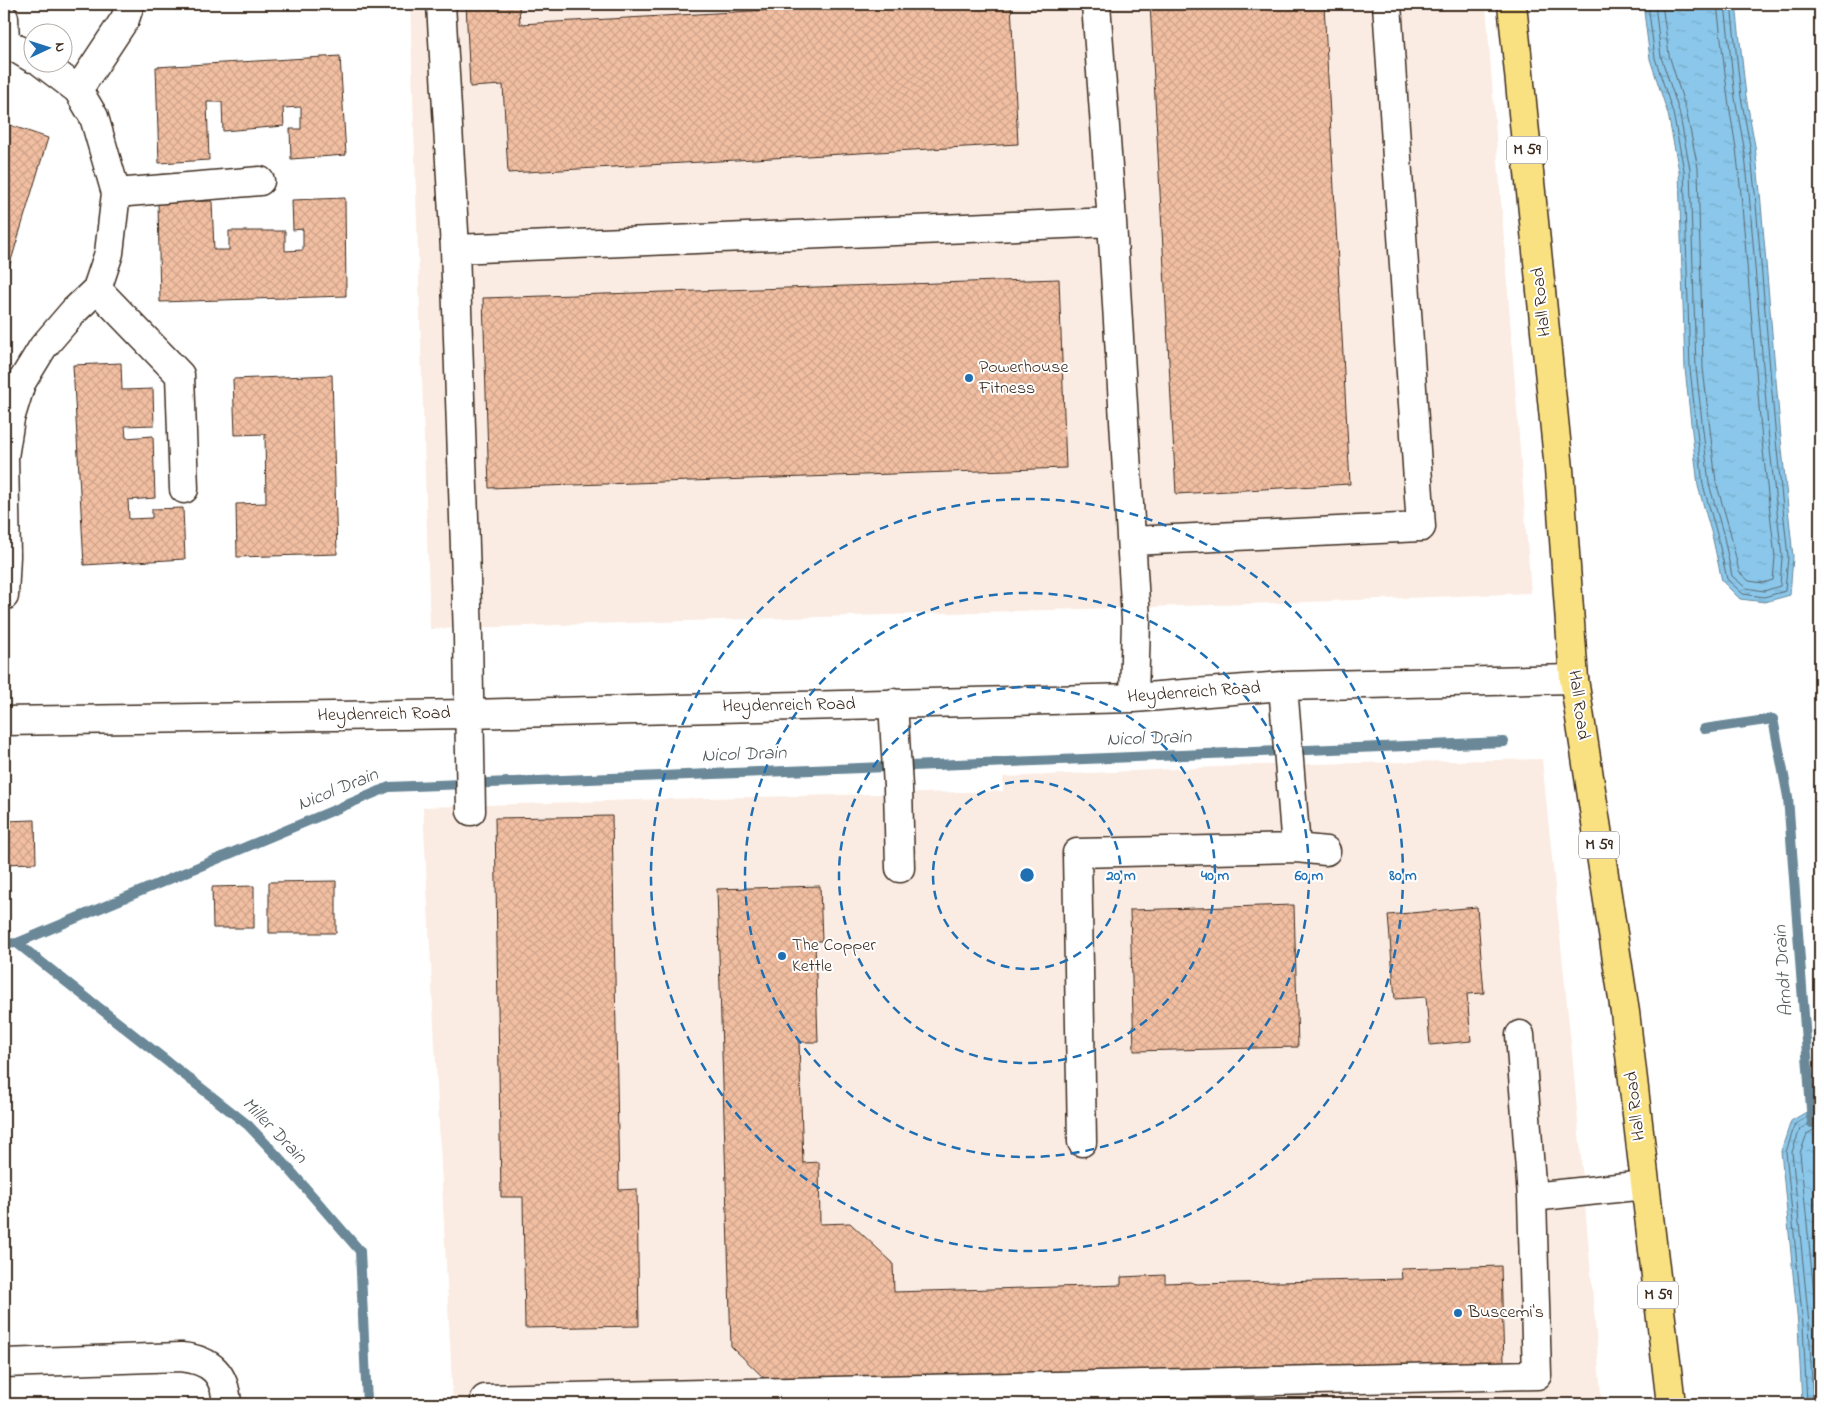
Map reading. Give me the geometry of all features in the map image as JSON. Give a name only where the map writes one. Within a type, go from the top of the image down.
[{"type":"highway","name":"Hall Road","points":[[1512,4],[1558,460],[1574,679],[1625,1012],[1671,1404]]},
{"type":"street","points":[[78,90],[125,19],[130,4]]},
{"type":"street","points":[[441,4],[455,248],[471,811]]},
{"type":"street","points":[[1096,4],[1132,541],[1136,620],[1134,698]]},
{"type":"street","points":[[1132,541],[1421,527],[1388,4]]},
{"type":"street","points":[[4,34],[22,49]]},
{"type":"street","points":[[4,596],[6,556],[4,457],[10,419],[12,380],[74,311],[97,289],[109,253],[116,193],[94,117],[78,90],[54,72]]},
{"type":"street","points":[[116,193],[260,181]]},
{"type":"street","points":[[455,248],[1112,222]]},
{"type":"street","points":[[97,289],[180,375],[184,489]]},
{"type":"street","name":"Heydenreich Road","points":[[4,721],[469,714],[1134,698],[1282,686],[1574,679]]},
{"type":"street","points":[[1282,686],[1296,848]]},
{"type":"street","points":[[893,703],[900,868]]},
{"type":"street","points":[[4,711],[4,721]]},
{"type":"street","points":[[1082,1142],[1077,853],[1296,848],[1326,851]]},
{"type":"street","points":[[485,1399],[1536,1375],[1532,1197],[1520,1035]]},
{"type":"street","points":[[1532,1197],[1645,1186]]},
{"type":"street","points":[[4,1363],[193,1358],[216,1370],[226,1391],[227,1404]]},
{"type":"shaded area","points":[[410,4],[1486,4],[1531,593],[1282,603],[430,629]]},
{"type":"shaded area","points":[[1542,759],[1573,1063],[1602,1404],[453,1404],[423,807],[1003,791],[1003,777],[1259,765]]},
{"type":"water","points":[[1643,4],[1736,4],[1746,96],[1755,146],[1760,192],[1793,557],[1790,595],[1765,602],[1740,599],[1722,581],[1712,535],[1698,486],[1685,369],[1679,171],[1668,114],[1650,59]]},
{"type":"water","points":[[1820,1104],[1820,1404],[1802,1404],[1798,1325],[1781,1151],[1791,1121]]},
{"type":"building","points":[[466,4],[519,4],[520,24],[876,4],[1011,4],[1018,144],[508,173],[503,85],[470,87]]},
{"type":"building","points":[[1150,4],[1324,4],[1350,484],[1176,494]]},
{"type":"building","points":[[340,56],[346,155],[291,159],[290,129],[301,129],[301,107],[283,108],[284,126],[223,131],[222,102],[207,102],[209,160],[159,163],[156,67]]},
{"type":"building","points":[[4,123],[48,138],[4,284]]},
{"type":"building","points":[[345,198],[346,296],[160,302],[158,202],[212,201],[214,250],[229,250],[229,231],[285,231],[285,251],[303,250],[303,229],[293,230],[292,200]]},
{"type":"building","points":[[1059,279],[1066,468],[489,488],[483,298]]},
{"type":"building","points":[[121,363],[122,390],[153,389],[154,425],[125,426],[126,438],[153,436],[155,498],[128,500],[129,519],[152,518],[152,509],[183,508],[185,559],[84,565],[73,365]]},
{"type":"building","points":[[332,375],[337,554],[237,557],[236,504],[266,503],[265,434],[235,435],[233,379]]},
{"type":"building","points":[[612,816],[619,1190],[637,1189],[639,1326],[525,1328],[523,1197],[501,1197],[495,818]]},
{"type":"building","points":[[35,820],[36,863],[4,864],[4,821]]},
{"type":"building","points":[[336,881],[336,933],[269,933],[269,882]]},
{"type":"building","points":[[254,886],[254,928],[213,928],[212,887]]},
{"type":"building","points":[[820,886],[822,941],[815,941],[818,1042],[799,1042],[803,1163],[819,1162],[820,1224],[850,1223],[893,1263],[894,1292],[1121,1285],[1121,1277],[1165,1275],[1165,1283],[1190,1282],[1197,1284],[1402,1279],[1401,1269],[1501,1266],[1504,1363],[767,1381],[731,1346],[717,889]]},
{"type":"building","points":[[1294,905],[1298,1047],[1134,1051],[1130,910]]},
{"type":"building","points":[[1477,907],[1484,993],[1467,994],[1471,1041],[1430,1045],[1426,997],[1395,999],[1388,915]]},
{"type":"waterway","name":"Arndt Drain","points":[[1704,729],[1773,719],[1788,797],[1812,1123]]},
{"type":"waterway","name":"Nicol Drain","points":[[4,944],[17,943],[389,787],[1504,742]]},
{"type":"waterway","name":"Miller Drain","points":[[17,943],[248,1125],[283,1162],[360,1251],[367,1404]]},
{"type":"place","name":"Powerhouse Fitness","points":[[969,378]]},
{"type":"place","name":"The Copper Kettle","points":[[782,956]]},
{"type":"place","name":"Buscemi's","points":[[1458,1313]]}]
